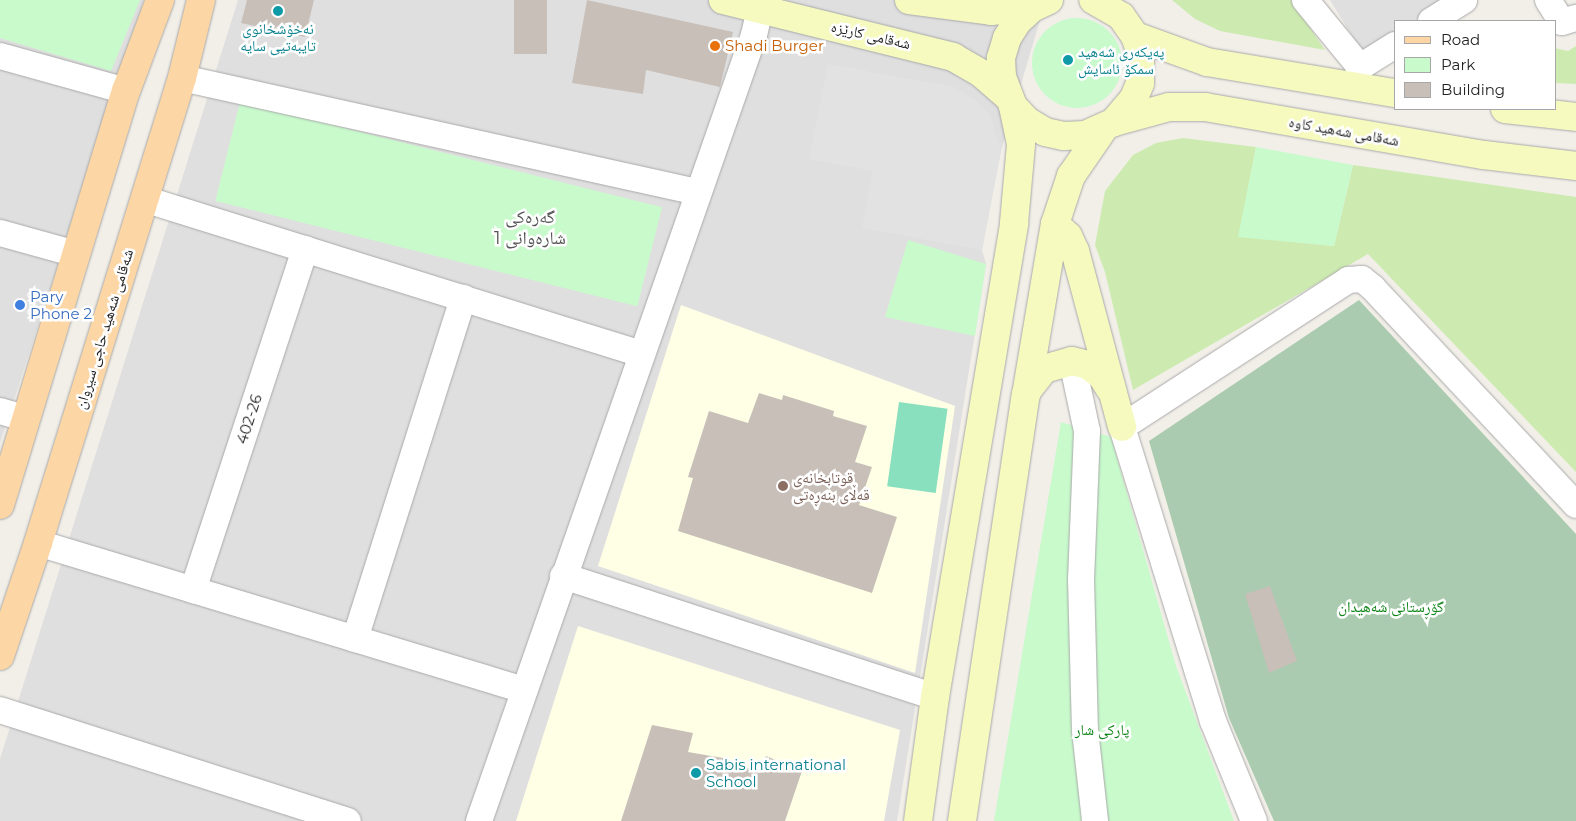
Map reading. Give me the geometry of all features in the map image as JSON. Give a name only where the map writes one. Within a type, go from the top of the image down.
[{"type":"main road","points":[[0,505],[13,415],[76,254],[126,91],[160,0]]},
{"type":"main road","name":"شەقامی شەهید حاجی سیروان","points":[[0,656],[38,543],[182,78],[201,0]]},
{"type":"main road","points":[[189,48],[211,0]]},
{"type":"main road","name":"شەقامی کارێزە","points":[[723,0],[953,57],[982,74],[1010,101],[1027,121],[1045,132],[1064,136],[1085,135],[1109,125]]},
{"type":"main road","points":[[909,0],[991,11],[1040,4]]},
{"type":"main road","points":[[1093,0],[1208,62],[1358,78],[1394,93]]},
{"type":"main road","points":[[918,821],[935,697],[1014,223],[1021,144],[1002,78],[1001,58],[1006,38],[1017,22],[1040,4]]},
{"type":"main road","points":[[962,821],[1027,392],[1055,224],[1071,176],[1109,125],[1134,98],[1140,83],[1142,67],[1125,18]]},
{"type":"main road","name":"شەقامی شەهید کاوە","points":[[1109,125],[1169,108],[1205,107],[1484,154],[1576,166]]},
{"type":"main road","points":[[1515,110],[1576,117]]},
{"type":"main road","points":[[1055,224],[1068,236],[1075,251],[1122,427]]},
{"type":"main road","points":[[1027,392],[1044,369],[1072,361],[1096,370],[1111,391]]},
{"type":"street","points":[[1305,0],[1358,78],[1394,46]]},
{"type":"street","points":[[1433,20],[1464,0]]},
{"type":"street","points":[[1548,0],[1562,22],[1576,18]]},
{"type":"street","points":[[479,821],[697,192],[754,36],[760,9]]},
{"type":"street","points":[[0,56],[126,91]]},
{"type":"street","points":[[182,78],[697,192]]},
{"type":"street","points":[[144,199],[641,354]]},
{"type":"street","points":[[0,234],[76,254]]},
{"type":"street","name":"402-26","points":[[193,590],[305,249]]},
{"type":"street","points":[[1254,821],[1213,721],[1122,427],[1348,280],[1362,279],[1374,288],[1576,505]]},
{"type":"street","points":[[355,639],[463,298]]},
{"type":"street","points":[[1072,361],[1087,431],[1081,579],[1085,730],[1095,821]]},
{"type":"street","points":[[38,543],[524,690]]},
{"type":"street","points":[[563,576],[935,697]]},
{"type":"street","points":[[0,710],[348,821]]},
{"type":"shaded area","points":[[0,0],[144,0],[0,443]]},
{"type":"shaded area","points":[[238,0],[1046,0],[1001,151],[982,250],[986,264],[897,821],[0,821],[0,759]]},
{"type":"shaded area","points":[[1330,0],[1449,0],[1417,20],[1394,20],[1394,35],[1363,54]]},
{"type":"shaded area","points":[[828,64],[954,87],[974,99],[990,115],[1001,151],[982,250],[862,228],[873,171],[809,159]]},
{"type":"shaded area","name":"قوتابخانەی قەڵای بنەڕەتی","points":[[681,305],[955,406],[915,673],[598,566]]},
{"type":"shaded area","points":[[578,626],[900,730],[884,821],[516,821]]},
{"type":"green space","points":[[0,0],[140,0],[111,71],[0,38]]},
{"type":"green space","points":[[1172,0],[1291,0],[1325,50],[1220,31],[1195,19]]},
{"type":"green space","points":[[1077,18],[1094,22],[1109,31],[1118,46],[1122,63],[1118,80],[1109,95],[1094,104],[1077,108],[1060,104],[1045,95],[1036,80],[1032,63],[1036,46],[1045,31],[1060,22]]},
{"type":"green space","points":[[1576,46],[1576,84],[1556,83],[1556,48],[1568,51]]},
{"type":"green space","points":[[240,102],[662,207],[637,306],[215,201]]},
{"type":"green space","points":[[1183,138],[1256,147],[1239,236],[1334,246],[1353,165],[1576,197],[1576,472],[1368,254],[1133,390],[1105,272],[1095,245],[1105,191],[1133,155],[1156,143]]},
{"type":"green space","points":[[1256,147],[1353,165],[1334,246],[1238,237]]},
{"type":"green space","points":[[908,240],[986,264],[975,336],[885,317]]},
{"type":"green space","name":"گۆڕستانی شەهیدان","points":[[1359,300],[1576,534],[1576,821],[1274,821],[1229,718],[1149,441]]},
{"type":"green space","points":[[899,402],[948,409],[936,493],[887,486]]},
{"type":"green space","name":"پارکی شار","points":[[1061,422],[1111,437],[1176,666],[1234,821],[994,821]]},
{"type":"building","name":"نەخۆشخانوی تایبەتیی سایە","points":[[247,0],[314,0],[305,37],[241,23]]},
{"type":"building","points":[[514,0],[547,0],[547,54],[514,54]]},
{"type":"building","points":[[587,0],[733,32],[720,87],[646,70],[643,94],[572,83]]},
{"type":"building","points":[[759,393],[782,400],[783,395],[834,411],[833,416],[867,426],[855,462],[872,467],[859,505],[897,517],[872,593],[678,531],[693,478],[688,477],[709,411],[748,423]]},
{"type":"building","points":[[1270,586],[1297,661],[1269,673],[1245,594]]},
{"type":"building","name":"Sabis international School","points":[[652,725],[693,733],[688,752],[723,758],[760,773],[766,756],[802,771],[785,821],[621,821]]},
{"type":"place","name":"نەخۆشخانوی تایبەتیی سایە","points":[[278,11]]},
{"type":"place","name":"Shadi Burger","points":[[715,46]]},
{"type":"place","name":"پەیکەری شەهید سمکۆ ئاسایش","points":[[1068,60]]},
{"type":"place","name":"Pary Phone 2","points":[[20,305]]},
{"type":"place","name":"قوتابخانەی قەڵای بنەڕەتی","points":[[783,486]]},
{"type":"place","name":"Sabis international School","points":[[696,773]]},
{"type":"district","name":"گەرەکی شارەوانی 1","points":[[530,228]]}]
